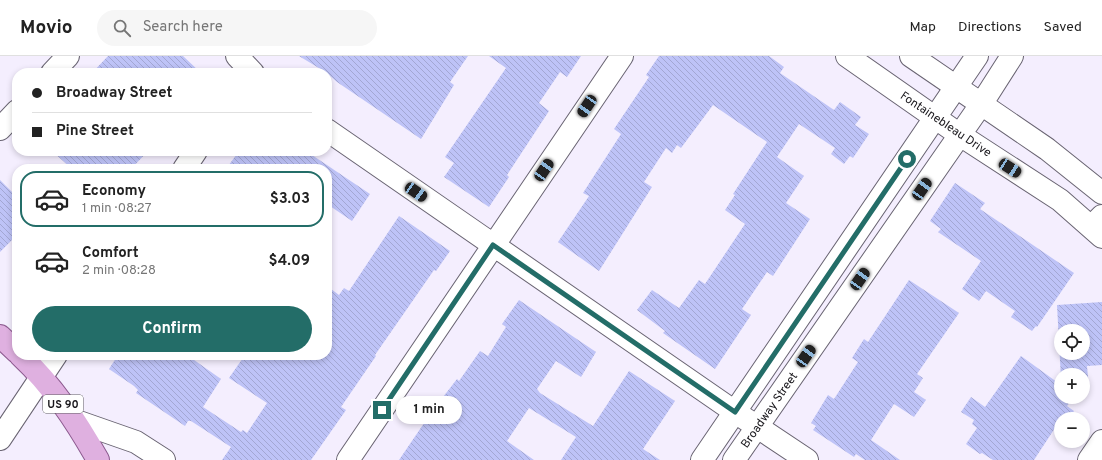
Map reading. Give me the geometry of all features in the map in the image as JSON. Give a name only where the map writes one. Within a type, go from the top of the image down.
[{"type":"main road","points":[[0,336],[12,347]]},
{"type":"main road","name":"US 90","points":[[25,360],[42,376],[76,421],[98,460]]},
{"type":"street","points":[[57,68],[68,56]]},
{"type":"street","points":[[348,460],[622,56]]},
{"type":"street","name":"Fontainebleau Drive","points":[[847,56],[960,135],[1099,226]]},
{"type":"street","points":[[911,56],[1047,149],[1102,193]]},
{"type":"street","points":[[702,460],[976,56]]},
{"type":"street","name":"Broadway Street","points":[[734,460],[982,104],[1012,56]]},
{"type":"street","points":[[0,129],[12,116]]},
{"type":"street","points":[[332,133],[735,412],[808,460]]},
{"type":"street","points":[[0,439],[53,360]]},
{"type":"street","points":[[76,421],[136,442],[164,460]]},
{"type":"street","points":[[1089,460],[1102,441]]},
{"type":"building","points":[[108,56],[183,56],[196,68],[97,68]]},
{"type":"building","points":[[299,56],[468,56],[450,82],[454,85],[421,139],[337,82],[332,78],[332,68],[319,68]]},
{"type":"building","points":[[489,56],[581,56],[567,77],[560,72],[539,103],[549,111],[507,175],[509,177],[489,207],[444,177],[454,163],[445,157],[506,68]]},
{"type":"building","points":[[659,56],[769,56],[784,67],[780,73],[834,110],[840,102],[861,117],[855,125],[869,134],[853,158],[850,156],[844,164],[831,154],[835,148],[799,124],[777,157],[804,176],[786,203],[810,219],[773,276],[767,272],[742,309],[751,315],[715,369],[663,333],[665,331],[637,310],[652,290],[679,308],[699,280],[705,284],[745,224],[725,210],[735,195],[733,194],[767,142],[713,105],[681,148],[677,145],[672,153],[666,148],[644,182],[652,187],[599,271],[558,242],[589,196],[583,193],[621,134],[614,129],[649,77],[646,75]]},
{"type":"building","points":[[58,156],[143,156],[136,164],[66,164]]},
{"type":"building","points":[[235,156],[313,156],[325,164],[230,164]]},
{"type":"building","points":[[332,168],[370,194],[352,221],[332,207]]},
{"type":"building","points":[[0,180],[12,192],[12,240],[0,252]]},
{"type":"building","points":[[955,183],[985,203],[980,209],[1074,273],[1037,327],[1036,326],[1032,331],[1011,317],[1015,311],[986,291],[979,301],[962,289],[981,261],[938,232],[941,229],[930,221]]},
{"type":"building","points":[[399,216],[450,251],[436,271],[434,270],[375,355],[376,356],[341,407],[346,410],[311,460],[222,460],[231,447],[191,421],[188,421],[185,426],[136,393],[138,390],[134,386],[109,369],[115,360],[194,360],[221,379],[203,407],[241,432],[243,430],[247,433],[267,403],[229,378],[242,360],[332,360],[332,290],[339,295],[344,288],[349,291]]},
{"type":"building","points":[[909,280],[959,313],[917,374],[923,378],[914,392],[926,400],[914,417],[894,404],[871,440],[900,460],[865,460],[856,454],[854,457],[813,430],[816,426],[811,423],[828,395],[834,399],[858,362],[852,358],[864,339],[868,342]]},
{"type":"building","points":[[519,300],[596,352],[581,377],[556,361],[537,389],[540,393],[593,426],[629,371],[675,401],[643,449],[660,460],[561,460],[576,437],[529,408],[507,441],[534,460],[399,460],[433,410],[457,379],[459,381],[480,351],[488,356],[506,327],[502,324]]},
{"type":"building","points":[[1102,302],[1102,365],[1087,366],[1087,368],[1060,368],[1060,360],[1090,360],[1090,324],[1058,324],[1057,305]]},
{"type":"building","points":[[1021,356],[1054,380],[1054,404],[1069,404],[1067,406],[1074,411],[1054,412],[1054,430],[1034,460],[993,460],[982,453],[980,454],[966,444],[977,428],[972,424],[974,420],[961,412],[971,397],[985,407]]},
{"type":"route","points":[[382,410],[493,245],[735,412],[907,159]]}]
